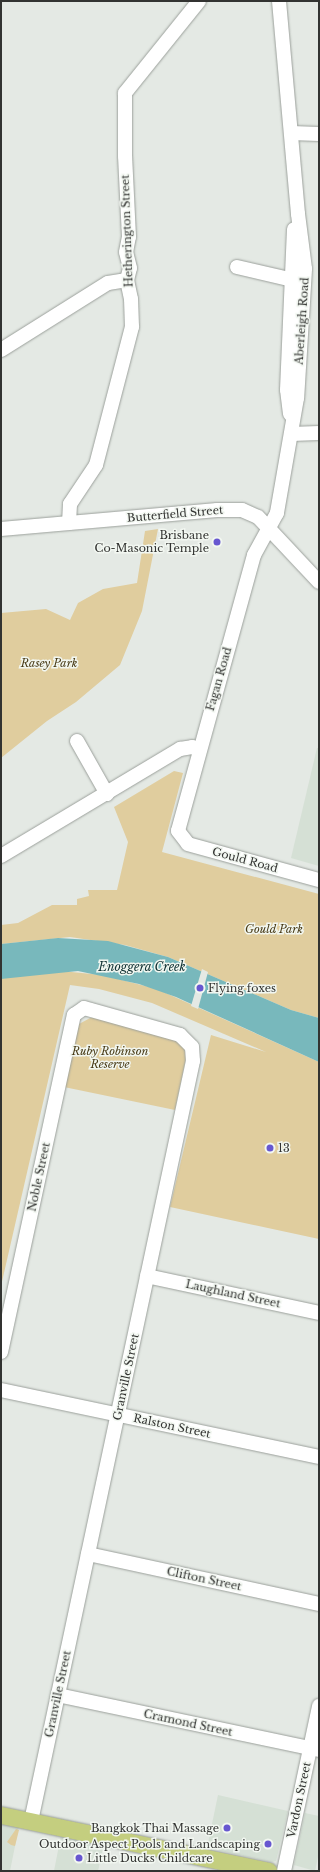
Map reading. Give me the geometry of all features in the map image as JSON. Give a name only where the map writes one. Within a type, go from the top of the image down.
[{"type":"main road","points":[[1,1815],[268,1871]]},
{"type":"street","name":"Hetherington Street","points":[[69,522],[70,504],[96,465],[132,327],[131,299],[127,280],[130,268],[126,252],[129,237],[125,156],[125,93],[198,1]]},
{"type":"street","name":"Aberleigh Road","points":[[269,530],[277,513],[312,290],[305,259],[298,214],[279,1]]},
{"type":"street","points":[[291,133],[319,134]]},
{"type":"street","name":"Aberleigh Road","points":[[291,431],[287,390],[293,280],[293,238],[298,214]]},
{"type":"street","points":[[238,267],[293,280]]},
{"type":"street","points":[[1,350],[108,283],[127,280]]},
{"type":"street","points":[[291,431],[319,433]]},
{"type":"street","name":"Butterfield Street","points":[[1,529],[69,522],[237,510],[258,517],[319,582]]},
{"type":"street","name":"Fagan Road","points":[[178,831],[199,749],[254,555],[269,530]]},
{"type":"street","points":[[77,741],[107,794]]},
{"type":"street","points":[[1,856],[180,749],[199,749]]},
{"type":"street","name":"Gould Road","points":[[178,831],[188,844],[319,880]]},
{"type":"street","name":"Granville Street","points":[[31,1821],[193,1061],[192,1047],[186,1039],[170,1031],[84,1008]]},
{"type":"street","name":"Noble Street","points":[[1,1352],[72,1023],[74,1015],[84,1008]]},
{"type":"street","name":"Laughland Street","points":[[147,1276],[319,1313]]},
{"type":"street","name":"Ralston Street","points":[[1,1390],[319,1457]]},
{"type":"street","name":"Clifton Street","points":[[88,1554],[319,1604]]},
{"type":"street","name":"Cramond Street","points":[[58,1695],[314,1749]]},
{"type":"street","name":"Vardon Street","points":[[284,1871],[314,1749],[319,1706]]},
{"type":"shaded area","points":[[317,748],[319,748],[319,866],[291,858]]},
{"type":"shaded area","points":[[218,1795],[288,1811],[276,1861],[271,1862],[207,1848]]},
{"type":"shaded area","points":[[305,1813],[319,1816],[319,1852],[315,1871],[294,1865]]},
{"type":"shaded area","points":[[1,1822],[19,1826],[10,1871],[1,1871]]},
{"type":"shaded area","name":"Little Ducks Childcare","points":[[61,1835],[104,1844],[98,1871],[54,1871]]},
{"type":"green space","name":"Rasey Park","points":[[158,529],[142,611],[120,665],[76,702],[47,721],[1,758],[1,613],[46,609],[70,620],[78,603],[103,589],[137,583],[145,531]]},
{"type":"green space","name":"Gould Park","points":[[174,771],[183,773],[162,852],[319,894],[319,1018],[291,1010],[168,957],[125,945],[70,937],[1,944],[1,925],[18,923],[52,905],[77,905],[77,899],[89,896],[88,890],[117,890],[128,842],[114,807]]},
{"type":"green space","points":[[61,971],[102,975],[157,989],[319,1062],[319,1239],[170,1207],[211,1035],[266,1052],[152,1003],[99,989],[70,985],[1,1286],[1,978]]},
{"type":"green space","name":"Ruby Robinson Reserve","points":[[92,1017],[172,1036],[184,1047],[186,1058],[175,1110],[64,1087],[79,1024]]},
{"type":"green space","points":[[16,1829],[19,1830],[15,1846],[7,1842]]},
{"type":"water","name":"Enoggera Creek","points":[[58,938],[108,941],[168,957],[291,1010],[319,1018],[319,1062],[176,997],[139,984],[78,971],[1,979],[1,944]]},
{"type":"pier","points":[[202,969],[208,972],[198,1009],[191,1006]]},
{"type":"place","name":"Brisbane Co-Masonic Temple","points":[[217,542]]},
{"type":"place","name":"Flying foxes","points":[[200,988]]},
{"type":"place","name":"13","points":[[270,1148]]},
{"type":"place","name":"Bangkok Thai Massage","points":[[227,1828]]},
{"type":"place","name":"Outdoor Aspect Pools and Landscaping","points":[[268,1844]]},
{"type":"place","name":"Little Ducks Childcare","points":[[79,1858]]}]
